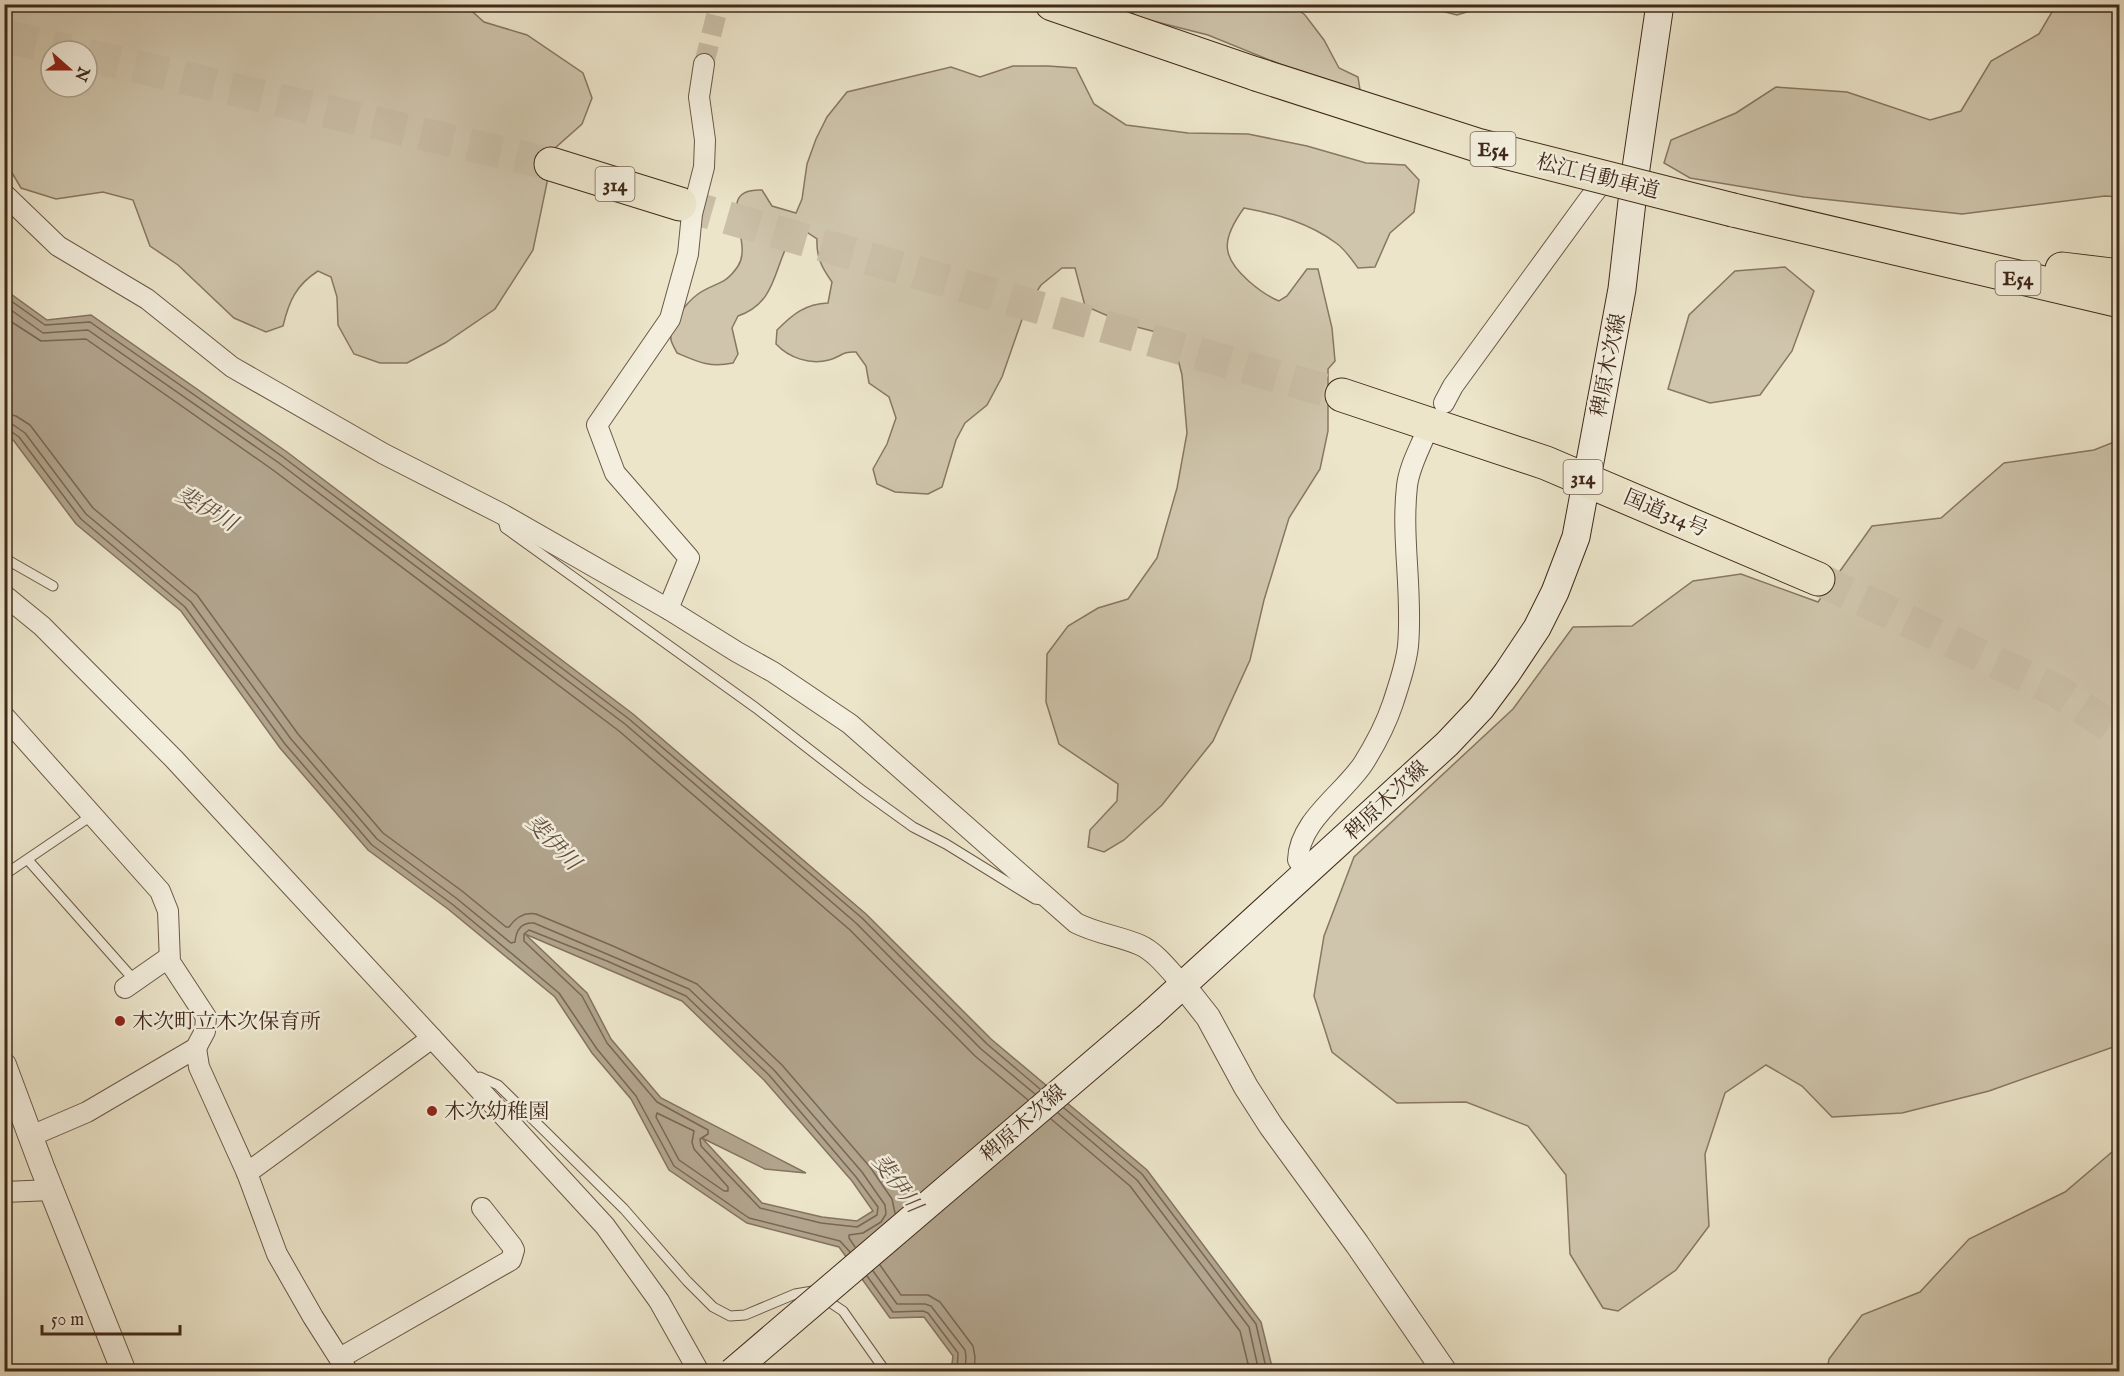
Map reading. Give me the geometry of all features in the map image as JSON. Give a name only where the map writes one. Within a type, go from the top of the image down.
[{"type":"highway","name":"松江自動車道","points":[[1052,4],[1256,74],[1477,145],[1733,210],[2120,301]]},
{"type":"highway","name":"314","points":[[551,164],[680,204]]},
{"type":"highway","points":[[1917,253],[2120,276]]},
{"type":"highway","points":[[2028,281],[2120,310]]},
{"type":"highway","name":"国道314号","points":[[1342,395],[1588,479],[1818,579]]},
{"type":"main road","name":"稗原木次線","points":[[732,1371],[1150,1015],[1447,744],[1481,708],[1507,673],[1537,628],[1555,592],[1576,537],[1622,289],[1635,175],[1660,4]]},
{"type":"street","points":[[668,609],[688,558],[615,473],[597,425],[670,319],[688,254],[693,214],[704,167],[705,140],[699,97],[704,64]]},
{"type":"street","points":[[1444,403],[1453,386],[1496,326],[1602,183],[1614,176],[1635,175]]},
{"type":"street","points":[[4,194],[58,246],[147,299],[232,367],[384,454],[502,514],[668,609],[772,672],[849,724],[1076,923],[1088,929],[1138,944],[1146,949],[1182,984],[1208,1017],[1246,1087],[1271,1126],[1445,1371]]},
{"type":"street","points":[[1307,872],[1298,860],[1301,841],[1309,826],[1363,765],[1375,745],[1403,672],[1408,647],[1409,618],[1405,523],[1407,485],[1425,435]]},
{"type":"street","points":[[4,596],[42,626],[174,759],[605,1226],[659,1300],[699,1371]]},
{"type":"street","points":[[4,716],[94,814],[164,898],[169,918],[168,958],[206,1017],[206,1031],[196,1048],[87,1112],[31,1136]]},
{"type":"street","points":[[130,984],[168,958]]},
{"type":"street","points":[[247,1173],[432,1038]]},
{"type":"street","points":[[196,1048],[199,1066],[247,1173],[277,1254],[344,1365],[511,1260],[512,1246],[482,1208]]},
{"type":"street","points":[[4,1065],[51,1190],[124,1371]]},
{"type":"street","points":[[4,1192],[51,1190]]},
{"type":"lane","points":[[502,514],[505,528],[756,708],[862,791],[913,827],[946,844],[1035,899],[1048,898]]},
{"type":"lane","points":[[4,558],[53,586]]},
{"type":"lane","points":[[4,874],[94,814]]},
{"type":"lane","points":[[28,860],[130,984]]},
{"type":"lane","points":[[472,1081],[480,1077],[498,1085],[624,1209],[713,1307],[730,1316],[745,1316],[795,1294],[813,1291],[843,1311],[886,1371]]},
{"type":"shaded area","points":[[5,5],[465,5],[484,22],[527,35],[583,73],[592,98],[582,124],[554,149],[533,250],[495,309],[445,343],[407,363],[380,363],[354,354],[338,325],[337,297],[331,277],[318,271],[310,276],[294,294],[283,326],[266,332],[234,318],[178,265],[150,246],[133,200],[103,192],[56,199],[21,188],[5,161]]},
{"type":"shaded area","points":[[1123,5],[1292,5],[1305,15],[1324,40],[1339,68],[1358,77],[1360,90],[1282,65],[1208,35],[1137,17]]},
{"type":"shaded area","points":[[1418,5],[1490,5],[1457,15]]},
{"type":"shaded area","points":[[2056,5],[2119,5],[2119,197],[2105,196],[1962,214],[1804,197],[1690,178],[1664,163],[1671,140],[1736,113],[1776,87],[1847,92],[1930,120],[1961,111],[1991,61],[2039,34]]},
{"type":"shaded area","points":[[1013,66],[1076,68],[1094,104],[1126,125],[1188,133],[1248,134],[1307,146],[1366,163],[1405,165],[1419,180],[1414,212],[1390,233],[1375,267],[1358,268],[1342,248],[1326,236],[1292,220],[1268,213],[1244,208],[1232,228],[1227,246],[1235,267],[1256,287],[1279,301],[1287,296],[1307,269],[1318,269],[1332,328],[1335,361],[1328,369],[1328,431],[1320,469],[1289,518],[1264,600],[1250,660],[1213,741],[1162,805],[1124,840],[1104,852],[1088,847],[1090,830],[1117,801],[1118,784],[1059,744],[1046,702],[1047,654],[1068,626],[1098,608],[1128,599],[1157,558],[1177,488],[1187,433],[1182,375],[1172,336],[1129,325],[1085,306],[1075,268],[1062,268],[1041,285],[1026,308],[1002,377],[987,405],[965,423],[956,440],[942,487],[928,494],[895,492],[877,484],[873,469],[887,444],[896,418],[889,397],[869,383],[866,366],[856,352],[844,353],[829,360],[815,362],[793,357],[776,344],[777,330],[794,315],[813,305],[828,303],[832,282],[820,262],[817,239],[808,233],[796,232],[788,243],[774,279],[762,301],[738,316],[732,328],[738,354],[733,363],[711,364],[691,359],[677,353],[671,340],[673,327],[679,314],[688,303],[704,290],[729,277],[738,266],[742,255],[736,207],[739,198],[747,192],[762,190],[772,206],[796,213],[802,199],[807,164],[816,139],[827,117],[847,92],[951,67],[980,77]]},
{"type":"shaded area","points":[[1785,267],[1814,291],[1792,351],[1760,395],[1710,403],[1668,389],[1689,315],[1735,271]]},
{"type":"shaded area","points":[[2119,440],[2119,1045],[1989,1091],[1902,1113],[1832,1117],[1802,1086],[1766,1065],[1725,1093],[1705,1154],[1709,1226],[1676,1270],[1618,1311],[1603,1308],[1570,1254],[1566,1175],[1528,1126],[1466,1102],[1397,1103],[1332,1052],[1314,996],[1324,936],[1354,857],[1513,709],[1573,627],[1632,626],[1693,581],[1741,574],[1818,602],[1872,526],[1941,518],[2004,463],[2094,450]]},
{"type":"shaded area","points":[[2119,1146],[2119,1371],[1827,1371],[1829,1359],[1862,1315],[1920,1292],[1969,1239],[2065,1192]]},
{"type":"water","name":"斐伊川","points":[[4,289],[47,320],[91,315],[287,452],[633,714],[866,914],[991,1039],[1147,1170],[1261,1322],[1273,1371],[951,1371],[953,1356],[924,1317],[890,1318],[839,1247],[747,1223],[669,1170],[631,1099],[592,1053],[555,997],[448,909],[368,850],[280,748],[181,611],[76,524],[14,441],[5,434]],"holes":[[[525,934],[682,1001],[764,1080],[852,1181],[873,1211],[857,1221],[822,1217],[762,1203],[702,1138],[765,1169],[806,1173],[661,1098],[611,1039],[587,993]]]},
{"type":"tunnel","points":[[704,64],[719,4]]},
{"type":"tunnel","points":[[4,36],[39,44]]},
{"type":"tunnel","points":[[99,58],[551,164]]},
{"type":"tunnel","points":[[680,204],[1342,395]]},
{"type":"tunnel","points":[[1818,579],[2057,691],[2120,733]]},
{"type":"place","name":"木次町立木次保育所","points":[[120,1021]]},
{"type":"place","name":"木次幼稚園","points":[[432,1111]]}]
